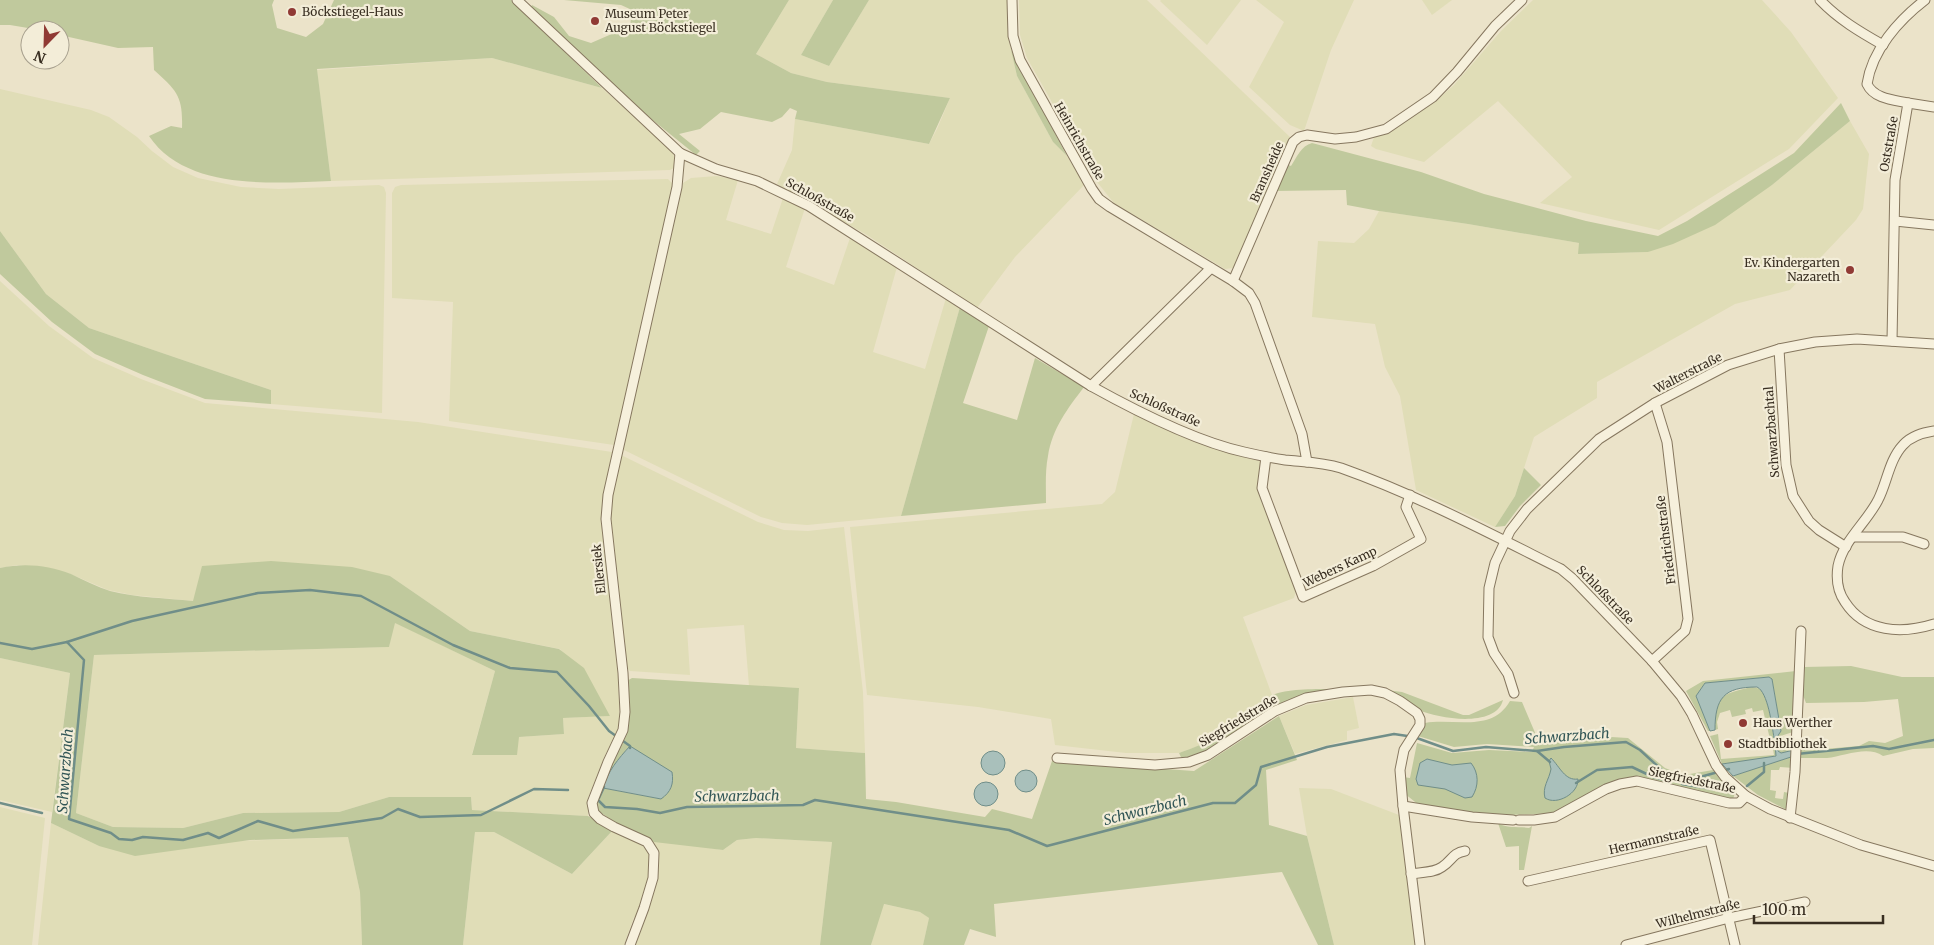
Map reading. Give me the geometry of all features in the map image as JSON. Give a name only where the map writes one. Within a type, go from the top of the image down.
[{"type":"street","name":"Schloßstraße","points":[[517,0],[680,153],[716,169],[757,181],[810,206],[1091,386],[1133,409],[1241,452],[1266,457],[1324,463],[1341,469],[1410,495],[1561,569],[1574,579],[1652,661],[1681,696],[1692,714],[1716,765],[1736,788],[1746,796],[1790,818],[1861,846],[1934,866]]},
{"type":"street","name":"Heinrichstraße","points":[[1012,0],[1013,36],[1020,60],[1092,189],[1100,199],[1110,207],[1233,281],[1248,293],[1255,303],[1302,434],[1307,462]]},
{"type":"street","name":"Bransheide","points":[[1233,281],[1293,142],[1299,137],[1307,135],[1335,139],[1356,138],[1386,129],[1433,97],[1457,72],[1495,26],[1522,0]]},
{"type":"street","points":[[1820,0],[1850,26],[1883,45]]},
{"type":"street","name":"Oststraße","points":[[1892,341],[1895,180],[1908,104],[1878,96],[1871,91],[1867,84],[1873,63],[1883,45],[1900,22],[1925,0]]},
{"type":"street","points":[[1908,104],[1934,107]]},
{"type":"street","name":"Ellersiek","points":[[630,945],[653,878],[654,853],[647,842],[600,819],[594,813],[592,803],[619,738],[625,712],[623,673],[606,519],[608,495],[677,187],[680,153]]},
{"type":"street","points":[[1894,221],[1934,225]]},
{"type":"street","points":[[1091,386],[1211,268]]},
{"type":"street","name":"Walterstraße","points":[[1514,693],[1506,670],[1490,646],[1488,628],[1489,588],[1495,564],[1505,541],[1517,521],[1539,496],[1599,439],[1655,403],[1728,365],[1779,349],[1815,342],[1857,338],[1934,344]]},
{"type":"street","name":"Schwarzbachtal","points":[[1779,349],[1786,465],[1792,496],[1809,521],[1819,530],[1846,547]]},
{"type":"street","name":"Friedrichstraße","points":[[1652,661],[1685,631],[1688,619],[1667,442],[1655,403]]},
{"type":"street","points":[[1934,431],[1912,437],[1904,445],[1891,465],[1878,500],[1846,547],[1838,566],[1839,591],[1854,615],[1865,622],[1878,628],[1898,630],[1919,629],[1934,624]]},
{"type":"street","name":"Webers Kamp","points":[[1266,457],[1262,488],[1303,597],[1373,566],[1421,539],[1406,508],[1410,495]]},
{"type":"street","points":[[1854,536],[1903,537],[1924,544]]},
{"type":"street","points":[[1790,818],[1797,747],[1801,631]]},
{"type":"street","name":"Siegfriedstraße","points":[[1057,758],[1155,765],[1189,762],[1208,755],[1283,708],[1306,698],[1372,690],[1385,693],[1417,713],[1420,720],[1414,734],[1407,743],[1400,770],[1420,945]]},
{"type":"street","name":"Siegfriedstraße","points":[[1403,806],[1472,817],[1534,820],[1555,817],[1606,789],[1637,781],[1729,803],[1739,803],[1746,796]]},
{"type":"street","name":"Hermannstraße","points":[[1528,881],[1710,840],[1735,945]]},
{"type":"street","points":[[1411,874],[1437,870],[1444,866],[1457,852],[1464,851]]},
{"type":"street","name":"Wilhelmstraße","points":[[1626,945],[1729,918],[1805,902]]},
{"type":"shaded area","points":[[789,0],[833,0],[801,55],[829,66],[869,0],[1008,0],[1008,36],[1017,76],[1053,142],[1067,156],[1084,185],[1015,257],[977,308],[867,235],[777,184],[792,150],[795,119],[929,144],[950,98],[827,82],[791,73],[756,54]]},
{"type":"shaded area","points":[[1019,0],[1147,0],[1291,138],[1233,268],[1225,269],[1114,203],[1097,182],[1027,58],[1020,35]]},
{"type":"shaded area","points":[[1161,0],[1241,0],[1207,45]]},
{"type":"shaded area","points":[[1256,0],[1354,0],[1331,50],[1304,131],[1290,125],[1249,87],[1284,22]]},
{"type":"shaded area","points":[[1422,0],[1452,0],[1432,15]]},
{"type":"shaded area","points":[[1533,0],[1762,0],[1791,32],[1838,98],[1789,149],[1659,230],[1540,203],[1572,177],[1498,101],[1424,162],[1371,146],[1374,137],[1408,120],[1437,100],[1454,85],[1501,31]]},
{"type":"shaded area","points":[[492,58],[602,88],[673,152],[674,168],[670,170],[331,181],[317,70]]},
{"type":"shaded area","points":[[0,89],[91,110],[109,117],[173,167],[198,178],[241,187],[279,189],[379,185],[384,187],[386,193],[382,413],[271,404],[271,390],[89,328],[46,294],[0,231]]},
{"type":"shaded area","points":[[1850,121],[1869,154],[1863,209],[1856,220],[1790,290],[1735,304],[1597,382],[1597,398],[1534,437],[1515,496],[1495,527],[1416,490],[1400,396],[1385,367],[1375,324],[1312,317],[1318,241],[1354,243],[1369,229],[1379,211],[1579,243],[1579,254],[1648,252],[1772,185]]},
{"type":"shaded area","points":[[717,176],[738,180],[726,220],[771,234],[783,198],[805,208],[786,267],[834,285],[851,235],[897,267],[873,352],[925,369],[946,298],[960,307],[901,516],[807,525],[782,523],[761,517],[622,449],[683,183],[691,178]]},
{"type":"shaded area","points":[[668,179],[673,184],[614,445],[449,421],[453,302],[392,298],[392,193],[395,187],[401,185]]},
{"type":"shaded area","points":[[0,281],[49,326],[93,358],[141,379],[205,403],[418,422],[612,452],[604,493],[602,520],[618,675],[620,728],[613,744],[606,753],[588,798],[588,816],[472,810],[471,797],[389,797],[339,812],[243,813],[183,828],[113,827],[76,813],[94,655],[389,647],[394,622],[495,671],[472,754],[519,737],[564,734],[563,718],[610,716],[560,649],[470,631],[390,576],[194,601],[132,595],[108,590],[68,573],[17,565],[0,568]]},
{"type":"shaded area","points":[[1134,414],[1205,445],[1261,461],[1258,488],[1296,591],[1294,598],[1243,617],[1272,695],[1201,745],[1179,753],[1126,753],[1055,745],[1051,719],[978,707],[867,695],[850,527],[1102,504],[1115,492]]},
{"type":"shaded area","points":[[621,455],[758,522],[784,530],[808,531],[844,527],[863,692],[865,753],[796,748],[799,688],[749,686],[744,625],[687,629],[690,675],[630,671],[626,667],[611,520],[612,495]]},
{"type":"shaded area","points":[[0,658],[70,673],[52,812],[0,800]]},
{"type":"shaded area","points":[[1353,697],[1359,728],[1347,731],[1347,740],[1295,754],[1279,716],[1306,705]]},
{"type":"shaded area","points":[[1299,788],[1331,789],[1399,815],[1417,945],[1334,945],[1307,836]]},
{"type":"shaded area","points":[[0,807],[45,818],[32,945],[0,945]]},
{"type":"shaded area","points":[[51,823],[99,846],[348,837],[360,892],[362,945],[38,945]]},
{"type":"shaded area","points":[[613,830],[650,839],[723,850],[737,840],[756,838],[832,842],[820,945],[635,945],[643,924],[634,917],[624,945],[463,945],[475,832],[494,832],[572,874]]},
{"type":"shaded area","points":[[883,904],[920,912],[929,918],[923,945],[871,945]]},
{"type":"green space","points":[[0,0],[274,0],[272,5],[277,28],[306,37],[323,24],[334,0],[511,0],[602,88],[492,58],[317,69],[331,181],[283,183],[232,180],[208,175],[185,167],[165,154],[149,136],[171,126],[182,128],[180,101],[168,83],[154,70],[153,47],[118,48],[70,37],[70,20],[20,20],[20,27],[0,25]]},
{"type":"green space","points":[[564,0],[789,0],[756,54],[791,73],[827,82],[950,98],[929,144],[795,119],[797,111],[790,108],[782,117],[772,122],[721,112],[700,129],[679,134],[700,151],[696,155],[634,105],[531,7],[532,5],[554,17],[569,36],[591,43],[630,26],[632,10],[621,5]]},
{"type":"green space","points":[[833,0],[869,0],[829,66],[801,55]]},
{"type":"green space","points":[[1011,50],[1067,156],[1053,142],[1017,76]]},
{"type":"green space","points":[[1841,103],[1850,121],[1772,185],[1715,225],[1673,244],[1648,252],[1578,254],[1579,243],[1347,205],[1346,190],[1273,191],[1286,164],[1291,166],[1302,149],[1312,143],[1421,172],[1484,194],[1586,221],[1658,236],[1687,221],[1794,153]]},
{"type":"green space","points":[[0,231],[46,294],[89,328],[271,390],[271,404],[205,399],[95,354],[52,322],[0,274]]},
{"type":"green space","points":[[960,307],[989,326],[963,403],[1017,420],[1035,358],[1084,387],[1057,428],[1050,446],[1046,468],[1046,503],[901,516]]},
{"type":"green space","points":[[1524,468],[1541,485],[1520,506],[1505,526],[1495,527],[1515,496]]},
{"type":"green space","points":[[271,561],[352,567],[390,576],[470,631],[559,649],[584,668],[610,716],[563,718],[564,734],[519,737],[517,755],[472,755],[495,671],[395,623],[389,647],[94,655],[76,813],[113,827],[183,828],[243,813],[339,812],[389,797],[471,797],[472,810],[588,816],[613,830],[572,874],[494,832],[475,832],[463,945],[362,945],[360,892],[348,837],[250,840],[135,856],[99,846],[51,823],[70,673],[0,658],[0,568],[18,566],[45,567],[71,574],[110,591],[193,601],[202,566]]},
{"type":"green space","points":[[1851,666],[1902,677],[1934,677],[1934,748],[1913,749],[1883,756],[1870,751],[1863,751],[1827,758],[1799,758],[1800,748],[1824,749],[1859,746],[1869,741],[1885,743],[1903,736],[1898,699],[1864,702],[1806,703],[1803,695],[1804,667]]},
{"type":"green space","points":[[1796,671],[1793,732],[1777,737],[1781,731],[1772,679],[1769,677],[1705,683],[1696,696],[1710,731],[1708,731],[1686,691],[1703,681]]},
{"type":"green space","points":[[632,678],[799,688],[796,748],[865,753],[866,799],[896,802],[985,817],[992,809],[1032,819],[1052,761],[1194,771],[1279,716],[1297,760],[1266,770],[1269,825],[1307,836],[1334,945],[1318,945],[1282,872],[994,904],[996,937],[970,929],[964,945],[923,945],[929,918],[920,912],[884,904],[871,945],[820,945],[832,842],[756,838],[737,840],[723,850],[654,842],[623,828],[600,812],[595,802],[605,772],[627,733],[627,681]],"holes":[[[630,746],[661,799],[603,788],[614,766]]]},
{"type":"green space","points":[[1752,687],[1761,689],[1766,699],[1774,738],[1770,739],[1763,710],[1753,712],[1752,708],[1745,710],[1746,714],[1732,717],[1730,710],[1720,713],[1717,722],[1718,729],[1715,730],[1716,710],[1722,698],[1733,692]]},
{"type":"green space","points":[[1340,689],[1305,695],[1206,752],[1182,759],[1179,753],[1213,738],[1256,704],[1277,693],[1294,690]]},
{"type":"green space","points":[[1386,690],[1402,692],[1463,715],[1469,715],[1503,700],[1498,709],[1490,715],[1479,718],[1453,718],[1419,710]]},
{"type":"green space","points":[[1510,701],[1522,702],[1539,742],[1611,737],[1628,738],[1665,768],[1675,772],[1684,775],[1713,770],[1735,793],[1733,799],[1637,779],[1555,813],[1488,816],[1420,806],[1404,793],[1403,777],[1410,778],[1417,743],[1452,753],[1489,750],[1532,752],[1534,747],[1487,744],[1454,747],[1418,736],[1425,723],[1483,721],[1502,711]]},
{"type":"green space","points":[[1718,734],[1721,759],[1774,755],[1772,743],[1775,743],[1777,755],[1763,759],[1722,764],[1710,736]]},
{"type":"green space","points":[[1787,741],[1793,744],[1794,750],[1781,753],[1778,751],[1777,742]]},
{"type":"green space","points":[[1794,756],[1794,768],[1780,767],[1779,770],[1771,770],[1770,790],[1776,791],[1775,798],[1783,799],[1784,792],[1789,793],[1788,807],[1785,809],[1758,795],[1733,776]]},
{"type":"green space","points":[[1498,823],[1509,827],[1529,828],[1532,826],[1524,870],[1519,870],[1519,846],[1506,847]]},
{"type":"water","points":[[1769,677],[1772,679],[1781,731],[1777,737],[1774,738],[1764,695],[1757,687],[1737,689],[1724,696],[1717,710],[1715,730],[1710,731],[1696,696],[1705,683]]},
{"type":"water","points":[[1777,742],[1778,751],[1781,753],[1794,750],[1794,756],[1733,776],[1722,764],[1776,756],[1775,743]]},
{"type":"water","points":[[630,746],[672,772],[673,780],[671,787],[661,799],[603,788],[614,766]]},
{"type":"water","points":[[993,751],[998,752],[1004,758],[1004,768],[998,774],[993,775],[988,774],[982,768],[981,763],[982,758],[988,752]]},
{"type":"water","points":[[1551,758],[1566,776],[1578,779],[1575,789],[1561,799],[1550,800],[1545,798],[1544,794],[1551,769],[1549,761]]},
{"type":"water","points":[[1427,759],[1452,765],[1471,763],[1476,771],[1477,780],[1472,797],[1465,798],[1445,789],[1418,785],[1416,779],[1420,763]]},
{"type":"water","points":[[1026,770],[1034,773],[1037,781],[1034,789],[1026,792],[1018,789],[1015,781],[1018,773]]},
{"type":"water","points":[[986,782],[991,783],[997,789],[997,799],[991,805],[986,806],[981,805],[975,799],[974,794],[975,789],[981,783]]},
{"type":"waterway","points":[[67,642],[132,621],[258,593],[310,590],[361,596],[453,645],[510,668],[557,672],[589,706],[609,731],[630,746],[630,748]]},
{"type":"waterway","name":"Schwarzbach","points":[[0,643],[32,649],[67,642],[84,660],[69,819],[111,833],[119,839],[132,840],[143,837],[183,840],[208,833],[219,838],[258,821],[293,831],[382,818],[398,809],[420,817],[481,815],[534,789],[568,790]]},
{"type":"waterway","name":"Schwarzbach","points":[[596,798],[605,807],[660,813],[687,807],[803,805],[815,800],[1009,830],[1047,846],[1213,803],[1235,803],[1256,785],[1261,767],[1327,747],[1394,734],[1414,737],[1453,751],[1486,747],[1537,751],[1626,742],[1640,750],[1664,772],[1670,774]]},
{"type":"waterway","name":"Schwarzbach","points":[[1797,754],[1873,746],[1889,749],[1934,740]]},
{"type":"waterway","points":[[1537,751],[1550,762]]},
{"type":"waterway","points":[[1747,786],[1764,772],[1764,763]]},
{"type":"waterway","points":[[1576,783],[1597,770],[1632,767],[1653,777],[1670,781]]},
{"type":"waterway","name":"Schwarzbach","points":[[1700,777],[1729,769]]},
{"type":"waterway","points":[[1682,784],[1718,790],[1726,789]]},
{"type":"waterway","name":"Schwarzbach","points":[[599,798],[604,787]]},
{"type":"waterway","points":[[0,803],[42,813]]},
{"type":"place","name":"Böckstiegel-Haus","points":[[292,12]]},
{"type":"place","name":"Museum Peter August Böckstiegel","points":[[595,21]]},
{"type":"place","name":"Ev. Kindergarten Nazareth","points":[[1850,270]]},
{"type":"place","name":"Haus Werther","points":[[1743,723]]},
{"type":"place","name":"Stadtbibliothek","points":[[1728,744]]}]
